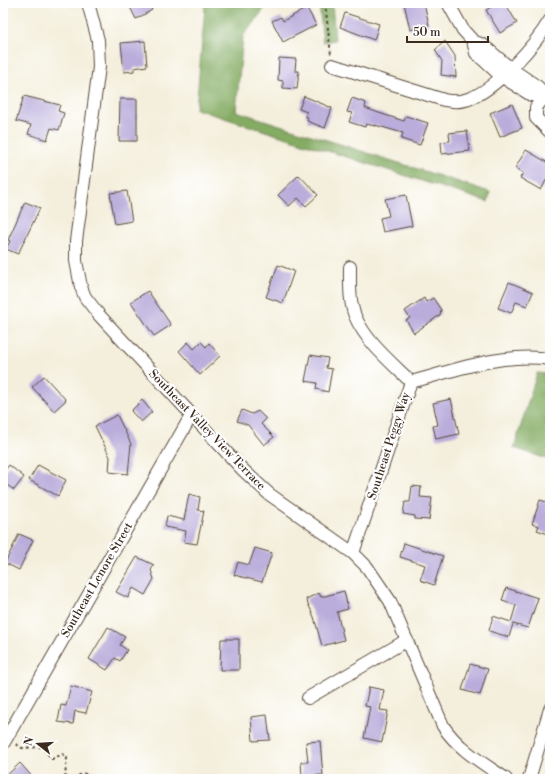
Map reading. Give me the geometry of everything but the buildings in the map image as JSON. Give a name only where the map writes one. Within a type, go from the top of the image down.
[{"type":"street","points":[[448,3],[464,30],[473,41],[483,46],[505,72],[538,87],[548,99],[536,107],[536,118],[550,132]]},
{"type":"street","name":"Southeast Valley View Terrace","points":[[86,5],[98,40],[100,67],[76,241],[77,273],[85,297],[98,315],[242,469],[265,490],[353,553],[367,567],[383,589],[407,640],[443,726],[449,736],[469,754],[506,779]]},
{"type":"street","points":[[332,65],[444,100],[455,102],[472,98],[505,72],[523,56],[550,20]]},
{"type":"street","points":[[350,267],[350,290],[357,320],[375,346],[411,382]]},
{"type":"street","name":"Southeast Peggy Way","points":[[353,553],[411,382],[494,361],[521,358],[550,358]]},
{"type":"street","name":"Southeast Lenore Street","points":[[8,744],[191,416]]},
{"type":"street","points":[[308,698],[407,640]]},
{"type":"street","points":[[529,779],[550,709]]},
{"type":"path","points":[[325,3],[332,65]]},
{"type":"path","points":[[8,744],[22,748],[42,747],[52,759],[63,754],[67,758],[65,776],[72,779],[83,773],[97,779]]},
{"type":"green space","points":[[203,3],[269,3],[243,36],[236,111],[490,192],[488,202],[196,109],[205,8]]},
{"type":"green space","points":[[319,3],[332,3],[335,40],[323,42]]},
{"type":"green space","points":[[537,373],[550,374],[550,460],[514,448]]}]
